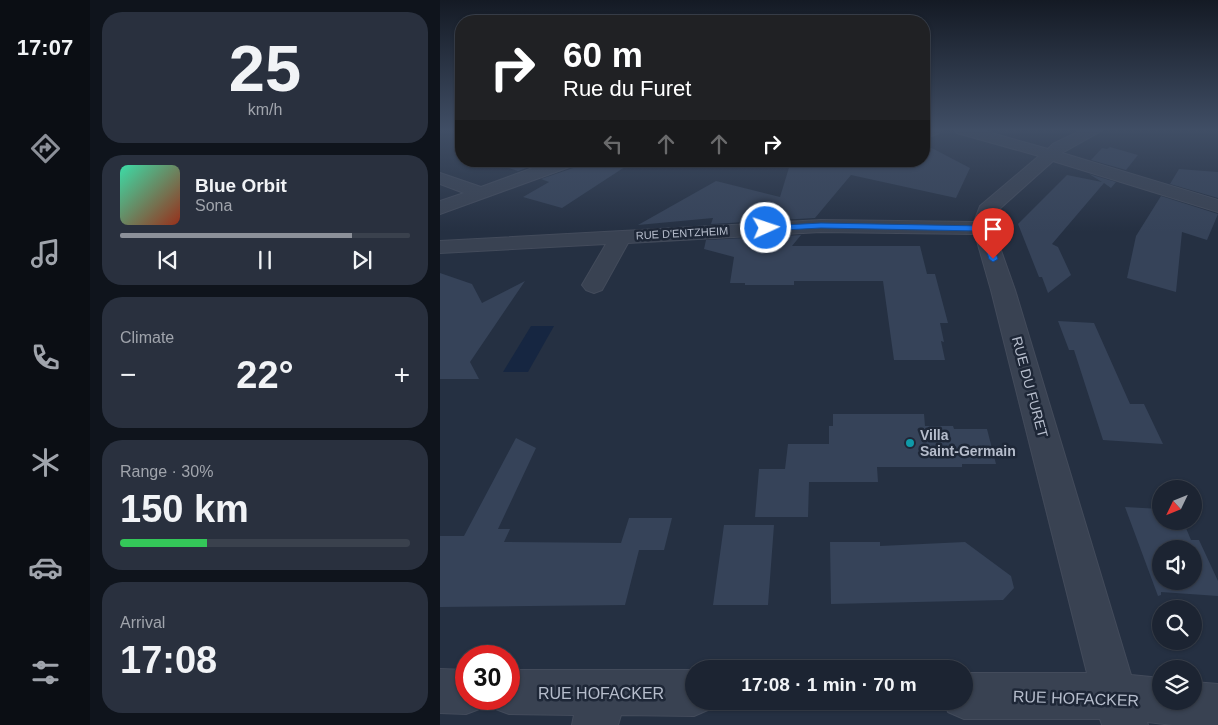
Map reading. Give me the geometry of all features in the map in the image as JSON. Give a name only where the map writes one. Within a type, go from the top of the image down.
[{"type":"street","points":[[983,228],[987,210],[1039,164]]},
{"type":"street","points":[[1082,164],[1218,206]]},
{"type":"street","points":[[440,208],[552,167]]},
{"type":"street","points":[[440,178],[481,193]]},
{"type":"street","name":"RUE D'ENTZHEIM","points":[[440,247],[821,226],[983,228]]},
{"type":"street","name":"RUE DU FURET","points":[[983,228],[1003,290],[1120,710]]},
{"type":"street","name":"RUE D'ENTZHEIM","points":[[594,285],[621,236]]},
{"type":"street","points":[[440,691],[455,692]]},
{"type":"street","name":"RUE HOFACKER","points":[[520,694],[599,709],[685,695]]},
{"type":"street","name":"RUE HOFACKER","points":[[973,697],[1120,710],[1218,707]]},
{"type":"water","points":[[531,326],[554,326],[528,372],[503,372]]},
{"type":"building","points":[[930,164],[962,164],[970,168],[956,198],[851,175],[815,218],[711,224],[713,218],[638,225],[716,181],[780,197],[789,167],[930,167]]},
{"type":"building","points":[[1104,164],[1131,164],[1126,170]]},
{"type":"building","points":[[506,167],[529,167],[518,171]]},
{"type":"building","points":[[576,167],[625,167],[562,208],[523,197],[549,182],[541,179]]},
{"type":"building","points":[[1179,169],[1218,172],[1218,198],[1170,184]]},
{"type":"building","points":[[1089,174],[1116,182],[1111,188],[1104,183],[1052,244],[1058,247],[1071,275],[1048,293],[1042,277],[1039,277],[1018,224],[1067,175],[1102,182]]},
{"type":"building","points":[[1161,196],[1218,214],[1207,240],[1182,232],[1176,292],[1127,278],[1136,236]]},
{"type":"building","points":[[801,235],[792,246],[920,246],[927,274],[935,274],[948,323],[940,323],[945,360],[894,360],[883,281],[794,281],[794,285],[745,285],[745,283],[730,283],[734,257],[704,249],[706,240]]},
{"type":"building","points":[[440,273],[472,284],[482,303],[525,281],[470,362],[479,379],[440,379]]},
{"type":"building","points":[[1058,321],[1094,323],[1130,404],[1144,404],[1163,444],[1103,440],[1074,350],[1069,350]]},
{"type":"building","points":[[833,414],[924,414],[925,426],[953,426],[954,429],[987,429],[996,464],[962,464],[962,467],[877,467],[878,482],[809,482],[808,517],[755,517],[759,469],[785,469],[788,444],[829,444],[829,426],[833,426]]},
{"type":"building","points":[[516,438],[536,448],[498,529],[510,529],[504,542],[621,543],[629,518],[672,518],[664,550],[639,550],[625,605],[440,607],[440,536],[464,536]]},
{"type":"building","points":[[1125,507],[1152,508],[1152,530],[1187,530],[1191,540],[1152,540],[1152,580]]},
{"type":"building","points":[[724,525],[774,525],[768,605],[713,605]]},
{"type":"building","points":[[830,542],[880,542],[880,546],[965,542],[1011,576],[1014,588],[1003,600],[831,604]]},
{"type":"building","points":[[1202,546],[1218,581],[1218,596],[1161,592],[1161,595],[1158,596],[1156,590],[1202,590]]},
{"type":"place","name":"Villa Saint-Germain","points":[[910,443]]},
{"type":"route","points":[[766,228],[821,226],[983,228],[993,259]]}]
